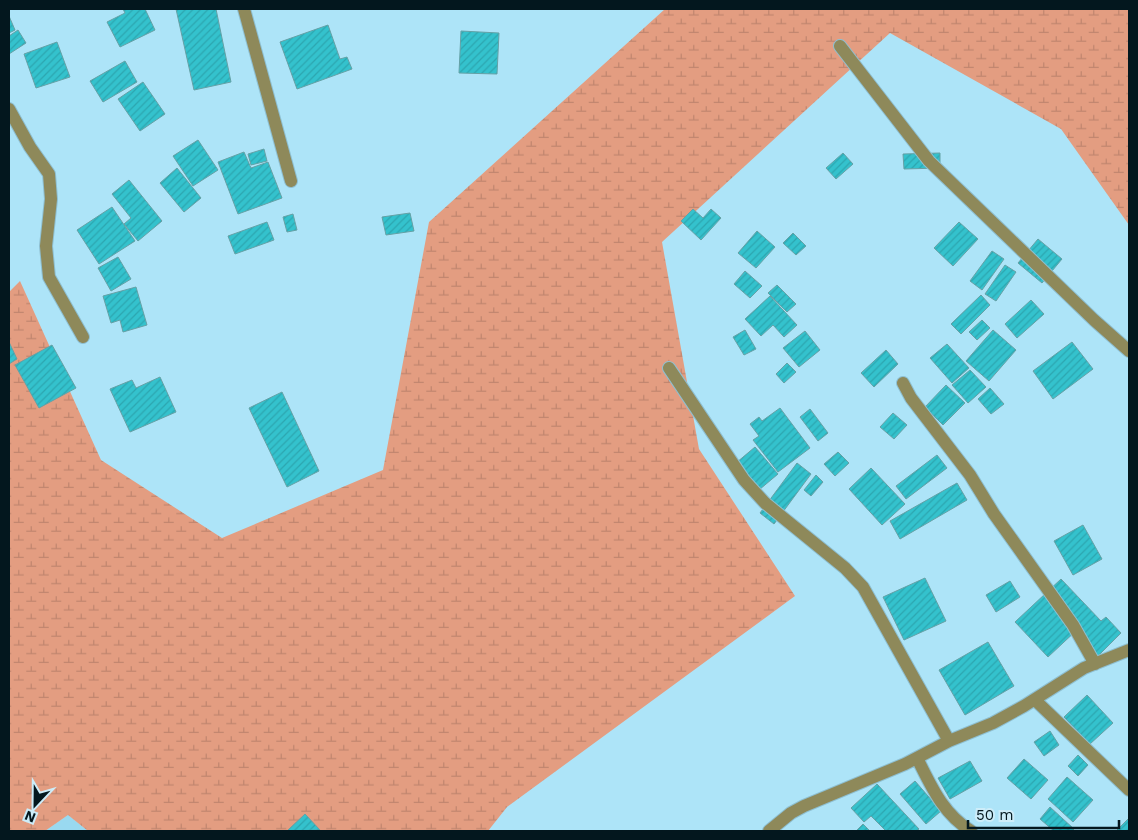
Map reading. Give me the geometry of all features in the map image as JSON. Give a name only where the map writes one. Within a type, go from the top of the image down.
[{"type":"street","points":[[244,9],[291,181]]},
{"type":"street","points":[[840,46],[929,162],[1094,320],[1129,351]]},
{"type":"street","points":[[9,109],[30,147],[49,174],[51,199],[46,246],[48,277],[83,337]]},
{"type":"street","points":[[669,368],[744,480],[765,503],[845,568],[863,587],[949,741]]},
{"type":"street","points":[[903,383],[911,398],[970,475],[1000,522],[1074,625],[1095,664]]},
{"type":"street","points":[[777,829],[804,806],[993,723],[1035,700],[1071,676],[1129,650]]},
{"type":"street","points":[[1035,700],[1129,790]]},
{"type":"street","points":[[917,758],[938,799],[959,824],[971,831]]},
{"type":"shaded area","points":[[68,815],[88,831],[45,831]]},
{"type":"green space","points":[[665,9],[1129,9],[1129,225],[1061,129],[890,33],[662,242],[699,449],[795,596],[507,807],[488,831],[88,831],[68,815],[45,831],[9,831],[9,292],[20,281],[101,460],[222,538],[383,470],[429,222]]},
{"type":"building","points":[[123,9],[145,9],[155,30],[120,47],[107,22],[125,13]]},
{"type":"building","points":[[176,9],[216,9],[231,82],[194,90]]},
{"type":"building","points":[[9,16],[15,30],[9,33]]},
{"type":"building","points":[[328,25],[340,59],[347,57],[352,69],[297,89],[280,42]]},
{"type":"building","points":[[18,30],[26,43],[9,54],[9,36]]},
{"type":"building","points":[[461,31],[499,33],[497,74],[459,73]]},
{"type":"building","points":[[57,42],[70,77],[36,88],[24,54]]},
{"type":"building","points":[[125,61],[137,82],[103,102],[90,81]]},
{"type":"building","points":[[143,82],[165,114],[140,131],[118,99]]},
{"type":"building","points":[[198,140],[218,170],[193,186],[173,156]]},
{"type":"building","points":[[264,149],[267,161],[251,165],[248,154]]},
{"type":"building","points":[[244,152],[251,168],[268,162],[282,198],[238,214],[218,162]]},
{"type":"building","points":[[843,153],[853,164],[836,179],[826,168]]},
{"type":"building","points":[[940,153],[940,168],[904,169],[903,154]]},
{"type":"building","points":[[177,168],[201,198],[184,212],[160,183]]},
{"type":"building","points":[[129,180],[162,221],[138,241],[124,224],[131,218],[112,194]]},
{"type":"building","points":[[112,207],[135,241],[99,264],[77,230]]},
{"type":"building","points":[[693,209],[703,218],[711,209],[721,218],[701,240],[681,221]]},
{"type":"building","points":[[410,213],[414,231],[386,235],[382,217]]},
{"type":"building","points":[[293,214],[297,230],[287,232],[283,217]]},
{"type":"building","points":[[267,222],[274,240],[235,254],[228,236]]},
{"type":"building","points":[[959,222],[978,239],[953,266],[934,248]]},
{"type":"building","points":[[757,231],[775,247],[756,268],[738,253]]},
{"type":"building","points":[[793,233],[806,246],[796,255],[783,243]]},
{"type":"building","points":[[1038,239],[1062,259],[1042,283],[1018,263]]},
{"type":"building","points":[[992,251],[1004,259],[982,290],[970,281]]},
{"type":"building","points":[[118,257],[131,279],[111,291],[98,268]]},
{"type":"building","points":[[1005,265],[1016,272],[996,301],[985,294]]},
{"type":"building","points":[[745,271],[762,286],[750,298],[734,284]]},
{"type":"building","points":[[777,285],[796,304],[787,312],[768,293]]},
{"type":"building","points":[[136,287],[147,325],[123,332],[120,320],[111,323],[103,296]]},
{"type":"building","points":[[981,295],[990,305],[961,334],[951,324]]},
{"type":"building","points":[[770,296],[797,325],[784,337],[773,325],[761,336],[745,319]]},
{"type":"building","points":[[1031,300],[1044,314],[1017,338],[1005,324]]},
{"type":"building","points":[[982,320],[990,328],[977,340],[969,332]]},
{"type":"building","points":[[745,330],[756,349],[744,355],[733,337]]},
{"type":"building","points":[[993,330],[1016,350],[989,381],[966,361]]},
{"type":"building","points":[[805,331],[820,350],[799,367],[783,348]]},
{"type":"building","points":[[9,342],[17,359],[9,364]]},
{"type":"building","points":[[1072,342],[1093,369],[1053,399],[1033,371]]},
{"type":"building","points":[[947,344],[969,368],[952,383],[930,358]]},
{"type":"building","points":[[52,345],[76,388],[39,408],[15,365]]},
{"type":"building","points":[[886,350],[898,364],[874,387],[861,373]]},
{"type":"building","points":[[787,363],[796,372],[784,383],[776,374]]},
{"type":"building","points":[[970,370],[986,387],[968,403],[952,385]]},
{"type":"building","points":[[160,377],[176,412],[130,432],[110,389],[132,380],[136,388]]},
{"type":"building","points":[[946,385],[965,403],[943,425],[925,407]]},
{"type":"building","points":[[990,388],[1004,404],[991,414],[978,399]]},
{"type":"building","points":[[282,392],[319,471],[287,487],[249,408]]},
{"type":"building","points":[[780,408],[810,448],[778,472],[753,440],[759,436],[750,424],[759,417],[762,421]]},
{"type":"building","points":[[810,409],[828,433],[818,441],[800,417]]},
{"type":"building","points":[[893,413],[907,425],[894,439],[880,427]]},
{"type":"building","points":[[755,447],[778,474],[753,495],[730,468]]},
{"type":"building","points":[[838,452],[849,463],[835,476],[824,464]]},
{"type":"building","points":[[937,455],[947,468],[906,499],[896,486]]},
{"type":"building","points":[[797,463],[811,474],[774,524],[760,513]]},
{"type":"building","points":[[871,468],[905,504],[882,525],[849,489]]},
{"type":"building","points":[[816,475],[823,482],[811,496],[804,490]]},
{"type":"building","points":[[957,483],[967,500],[900,539],[890,521]]},
{"type":"building","points":[[1083,525],[1102,559],[1073,575],[1054,541]]},
{"type":"building","points":[[925,578],[946,621],[904,640],[883,597]]},
{"type":"building","points":[[1061,579],[1101,621],[1106,617],[1121,633],[1092,662],[1079,649],[1089,639],[1079,628],[1048,657],[1015,622]]},
{"type":"building","points":[[1010,581],[1020,597],[996,612],[986,595]]},
{"type":"building","points":[[988,642],[1014,686],[965,715],[939,670]]},
{"type":"building","points":[[1087,695],[1113,723],[1090,744],[1064,717]]},
{"type":"building","points":[[1050,731],[1059,745],[1044,756],[1034,742]]},
{"type":"building","points":[[1078,755],[1088,765],[1078,776],[1068,766]]},
{"type":"building","points":[[1024,759],[1048,780],[1031,799],[1007,778]]},
{"type":"building","points":[[970,761],[982,781],[950,799],[938,778]]},
{"type":"building","points":[[1067,777],[1093,800],[1073,822],[1048,799]]},
{"type":"building","points":[[915,781],[941,811],[926,824],[900,794]]},
{"type":"building","points":[[877,784],[919,829],[916,831],[886,831],[871,816],[864,822],[851,808]]},
{"type":"building","points":[[1050,807],[1074,829],[1071,831],[1054,831],[1040,819]]},
{"type":"building","points":[[305,814],[320,830],[288,830]]},
{"type":"building","points":[[1129,818],[1129,831],[1116,831]]},
{"type":"building","points":[[863,824],[870,831],[856,831]]}]
